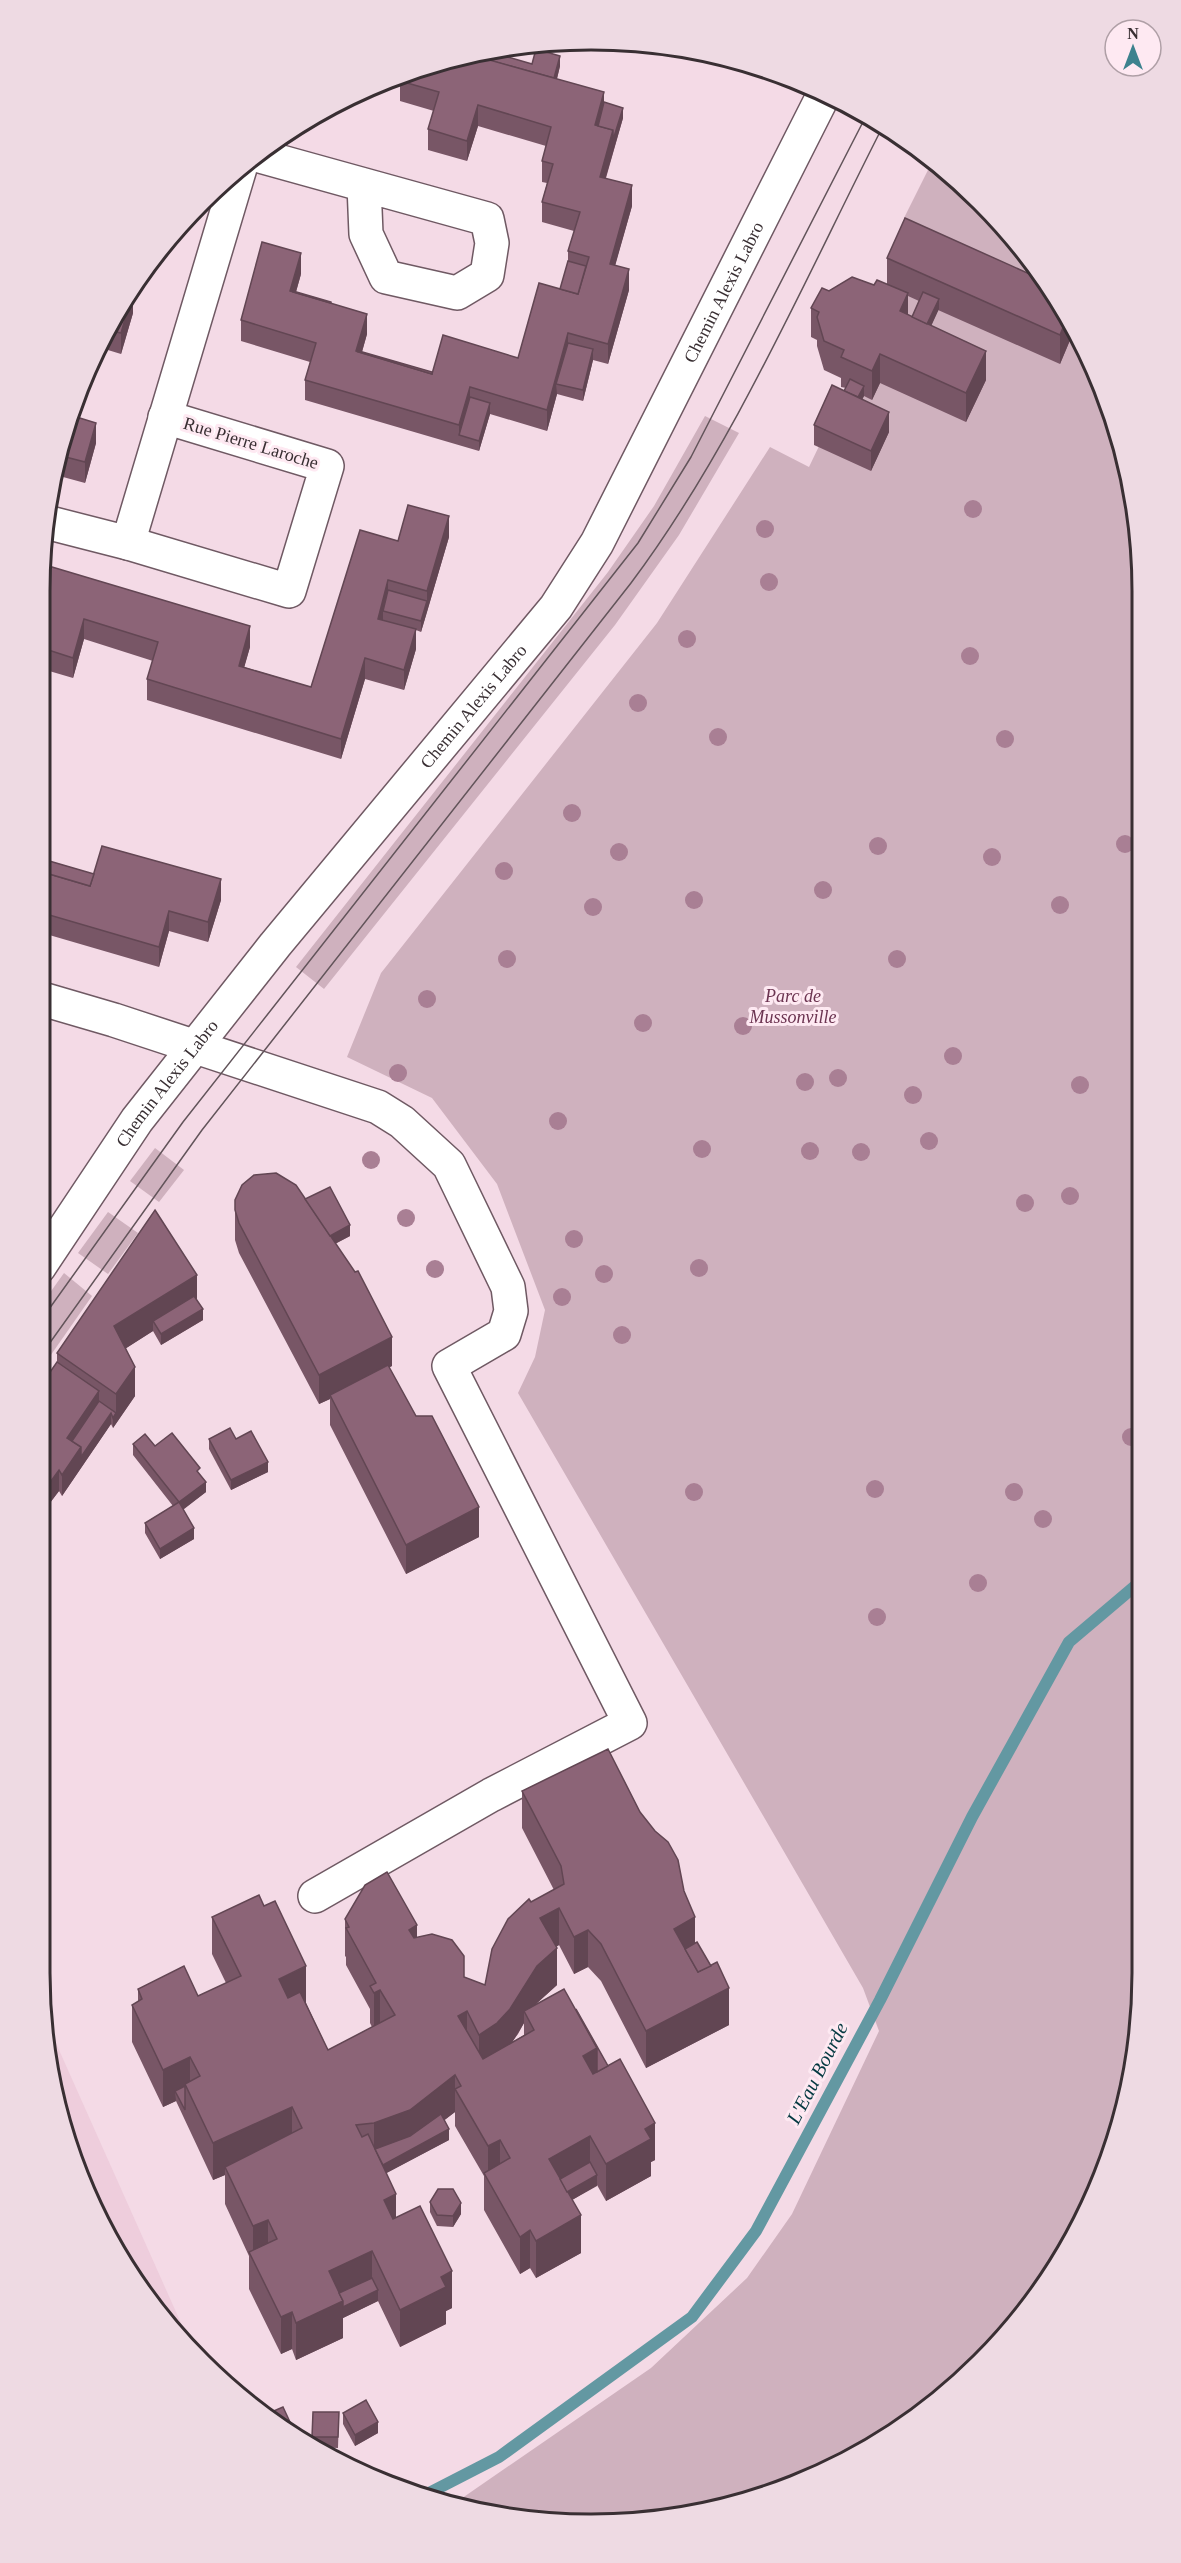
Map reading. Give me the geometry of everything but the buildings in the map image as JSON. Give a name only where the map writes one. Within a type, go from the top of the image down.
[{"type":"street","name":"Chemin Alexis Labro","points":[[50,1250],[137,1120],[275,945],[556,607],[597,543],[821,101]]},
{"type":"street","points":[[266,158],[364,185]]},
{"type":"street","name":"Rue Pierre Laroche","points":[[128,543],[236,183]]},
{"type":"street","name":"Rue Pierre Laroche","points":[[54,524],[128,543],[289,591],[327,466],[165,417]]},
{"type":"street","points":[[50,1001],[378,1107],[402,1122],[449,1165],[508,1287],[511,1311],[504,1334],[449,1366],[630,1723],[491,1795],[315,1896]]},
{"type":"shaded area","points":[[54,2038],[183,2328],[141,2273],[105,2212],[78,2146],[68,2113]]},
{"type":"green space","name":"Parc de Mussonville","points":[[929,168],[973,208],[1020,261],[1059,320],[1090,383],[1113,450],[1127,520],[1132,590],[1132,1972],[1127,2043],[1121,2078],[1103,2146],[1090,2180],[1076,2212],[1040,2273],[1020,2302],[973,2355],[920,2402],[891,2422],[830,2458],[798,2472],[764,2485],[696,2503],[661,2509],[590,2514],[520,2509],[485,2503],[462,2498],[651,2368],[747,2278],[792,2214],[879,2031],[863,1988],[518,1393],[535,1357],[545,1310],[497,1184],[432,1098],[347,1057],[381,973],[657,623],[770,447],[809,467],[924,227],[904,218]]},
{"type":"green space","points":[[705,416],[739,433],[679,535],[615,625],[324,989],[296,967],[608,572],[654,506]]},
{"type":"green space","points":[[155,1148],[184,1170],[159,1202],[130,1181]]},
{"type":"green space","points":[[108,1212],[138,1233],[108,1274],[78,1253]]},
{"type":"green space","points":[[64,1273],[92,1296],[50,1356],[50,1293]]},
{"type":"waterway","name":"L'Eau Bourde","points":[[434,2490],[499,2457],[692,2317],[756,2231],[880,2000],[972,1817],[1069,1642],[1132,1589]]},
{"type":"tram line","points":[[50,1308],[183,1122],[638,543],[691,457],[862,123]]},
{"type":"tram line","points":[[50,1343],[202,1130],[631,583],[668,531],[735,419],[766,361],[879,134]]}]
